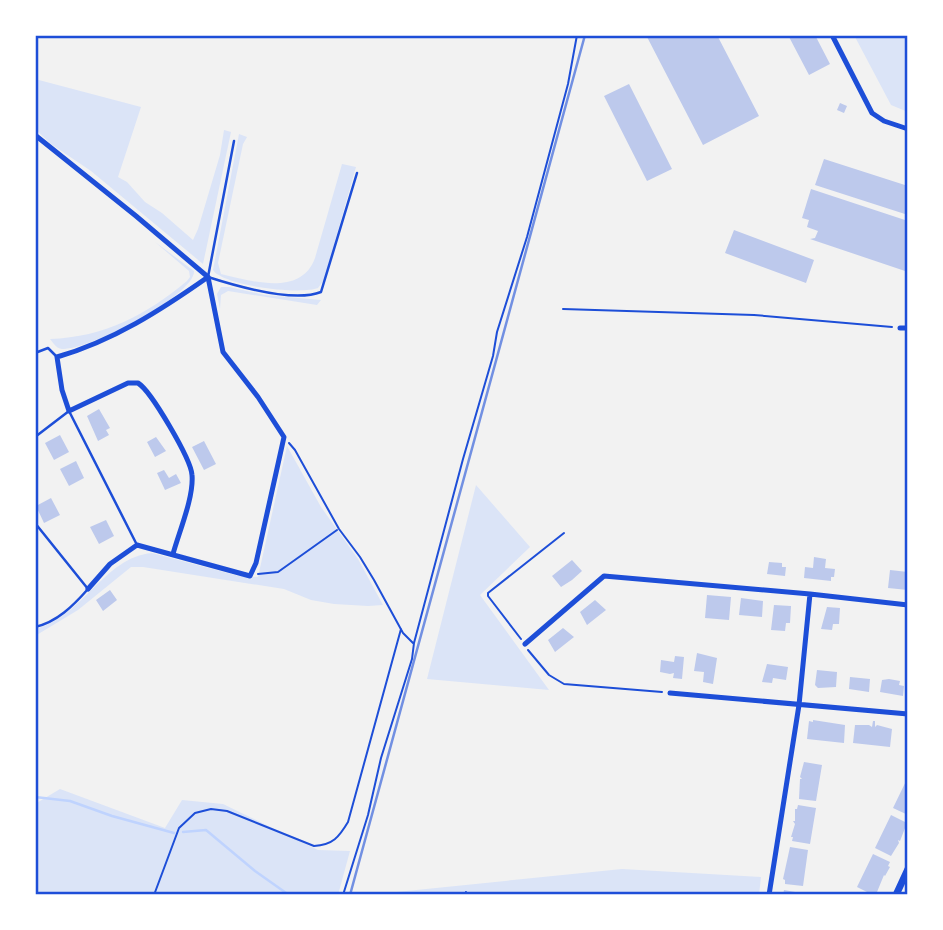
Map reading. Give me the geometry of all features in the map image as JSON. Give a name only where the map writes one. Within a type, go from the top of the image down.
[{"type":"street","points":[[832,35],[872,113],[884,121],[908,129]]},
{"type":"street","points":[[35,135],[208,277],[223,352],[258,397],[284,437],[256,563],[250,576],[137,545],[110,564],[88,589]]},
{"type":"street","points":[[173,554],[191,488],[192,473],[152,396],[138,383],[128,383],[69,411],[62,390],[57,357],[86,348],[145,319],[208,277]]},
{"type":"street","points":[[900,328],[908,328]]},
{"type":"street","points":[[524,644],[604,576],[908,605]]},
{"type":"street","points":[[769,895],[799,705],[810,594]]},
{"type":"street","points":[[670,693],[908,714]]},
{"type":"street","points":[[896,895],[908,869]]},
{"type":"lane","points":[[234,141],[208,277],[238,286],[276,294],[311,295],[321,292],[357,173]]},
{"type":"lane","points":[[35,353],[48,348],[57,357]]},
{"type":"lane","points":[[35,437],[69,411],[137,545]]},
{"type":"lane","points":[[35,523],[88,589],[72,607],[35,627]]},
{"type":"path","points":[[343,895],[368,815],[400,692],[412,659],[460,469],[493,356],[497,332],[527,237],[568,84],[577,35]]},
{"type":"path","points":[[563,309],[754,315],[900,328]]},
{"type":"path","points":[[284,437],[295,450],[339,529],[360,557],[403,634],[414,643]]},
{"type":"path","points":[[250,576],[278,572],[339,529]]},
{"type":"path","points":[[564,533],[488,593],[488,596],[549,675],[564,684],[670,693]]},
{"type":"path","points":[[154,895],[178,828],[195,813],[211,809],[227,811],[314,846],[325,846],[338,838],[348,822],[401,629]]},
{"type":"shaded area","points":[[854,35],[908,35],[908,112],[891,105]]},
{"type":"shaded area","points":[[35,79],[141,107],[118,177],[193,240],[220,155],[224,130],[231,132],[203,264],[91,171],[51,144],[35,129]]},
{"type":"shaded area","points":[[239,134],[247,137],[243,144],[218,263],[221,274],[274,283],[299,278],[315,258],[342,164],[356,167],[324,280],[318,288],[263,288],[231,281],[213,270]]},
{"type":"shaded area","points":[[155,242],[194,271],[190,282],[159,307],[115,332],[75,347],[62,349],[55,346],[50,339],[89,334],[124,322],[156,304],[187,281],[190,277],[189,271]]},
{"type":"shaded area","points":[[221,287],[265,295],[321,300],[317,305],[228,291],[221,295],[220,309],[217,294]]},
{"type":"shaded area","points":[[287,446],[321,507],[358,559],[383,605],[334,604],[311,600],[284,589],[131,567],[78,610],[35,636],[35,629],[67,613],[120,565],[135,557],[152,553],[239,576],[258,577]]},
{"type":"shaded area","points":[[476,485],[530,547],[480,595],[549,690],[427,679]]},
{"type":"shaded area","points":[[60,789],[165,828],[182,800],[223,804],[318,850],[350,851],[338,895],[35,895],[35,804]]},
{"type":"shaded area","points":[[622,869],[761,877],[759,895],[367,895]]},
{"type":"building","points":[[646,35],[717,35],[759,116],[703,145]]},
{"type":"building","points":[[788,35],[815,35],[830,64],[809,75]]},
{"type":"building","points":[[629,84],[672,169],[647,181],[604,96]]},
{"type":"building","points":[[840,103],[847,106],[844,113],[837,110]]},
{"type":"building","points":[[824,159],[908,186],[908,215],[815,185]]},
{"type":"building","points":[[811,189],[908,221],[908,272],[810,239],[815,238],[818,231],[807,227],[809,220],[802,218]]},
{"type":"building","points":[[734,230],[814,260],[806,283],[725,253]]},
{"type":"building","points":[[99,409],[110,428],[106,430],[109,435],[98,441],[87,416]]},
{"type":"building","points":[[60,435],[69,452],[54,460],[45,443]]},
{"type":"building","points":[[156,437],[166,451],[155,457],[147,442]]},
{"type":"building","points":[[204,441],[216,464],[204,470],[192,447]]},
{"type":"building","points":[[76,461],[84,478],[69,486],[60,469]]},
{"type":"building","points":[[164,470],[169,478],[176,474],[181,483],[165,490],[157,473]]},
{"type":"building","points":[[51,498],[60,515],[44,523],[36,506]]},
{"type":"building","points":[[106,520],[114,536],[99,544],[90,527]]},
{"type":"building","points":[[814,557],[826,559],[825,568],[835,569],[831,581],[804,578],[805,567],[813,568]]},
{"type":"building","points":[[572,560],[582,571],[561,587],[552,576]]},
{"type":"building","points":[[769,562],[782,563],[782,567],[786,567],[785,576],[767,574]]},
{"type":"building","points":[[890,570],[908,572],[908,590],[888,588]]},
{"type":"building","points":[[110,590],[117,600],[103,611],[96,600]]},
{"type":"building","points":[[707,595],[731,597],[729,620],[705,618]]},
{"type":"building","points":[[741,598],[763,601],[762,617],[739,615]]},
{"type":"building","points":[[595,600],[606,610],[587,625],[580,612]]},
{"type":"building","points":[[774,605],[791,606],[790,623],[786,623],[785,631],[771,630]]},
{"type":"building","points":[[827,607],[840,608],[839,624],[833,624],[832,630],[821,629]]},
{"type":"building","points":[[563,628],[574,637],[555,652],[548,640]]},
{"type":"building","points":[[697,653],[717,658],[713,684],[703,682],[704,672],[694,671]]},
{"type":"building","points":[[675,656],[684,657],[682,679],[673,678],[674,673],[660,672],[661,660],[674,662]]},
{"type":"building","points":[[767,664],[788,667],[786,680],[773,678],[772,683],[762,682]]},
{"type":"building","points":[[817,670],[837,672],[836,687],[818,688],[815,685]]},
{"type":"building","points":[[850,677],[870,679],[869,692],[849,689]]},
{"type":"building","points":[[882,680],[900,681],[899,685],[904,686],[903,696],[880,692]]},
{"type":"building","points":[[809,721],[845,725],[844,743],[807,739]]},
{"type":"building","points":[[873,721],[875,727],[877,725],[892,729],[890,747],[853,743],[855,725],[872,727]]},
{"type":"building","points":[[804,762],[822,765],[816,801],[799,799]]},
{"type":"building","points":[[908,777],[908,815],[893,808]]},
{"type":"building","points":[[798,805],[816,808],[810,844],[792,841],[795,809]]},
{"type":"building","points":[[891,815],[907,823],[891,856],[875,848]]},
{"type":"building","points":[[790,847],[808,850],[803,886],[785,884],[783,879]]},
{"type":"building","points":[[873,854],[890,862],[890,867],[873,895],[857,887]]},
{"type":"building","points":[[784,890],[801,893],[801,895],[783,895]]},
{"type":"waterway","points":[[35,797],[70,801],[174,833]]},
{"type":"waterway","points":[[183,832],[206,830],[289,895]]},
{"type":"railway","points":[[350,895],[585,35]]}]
